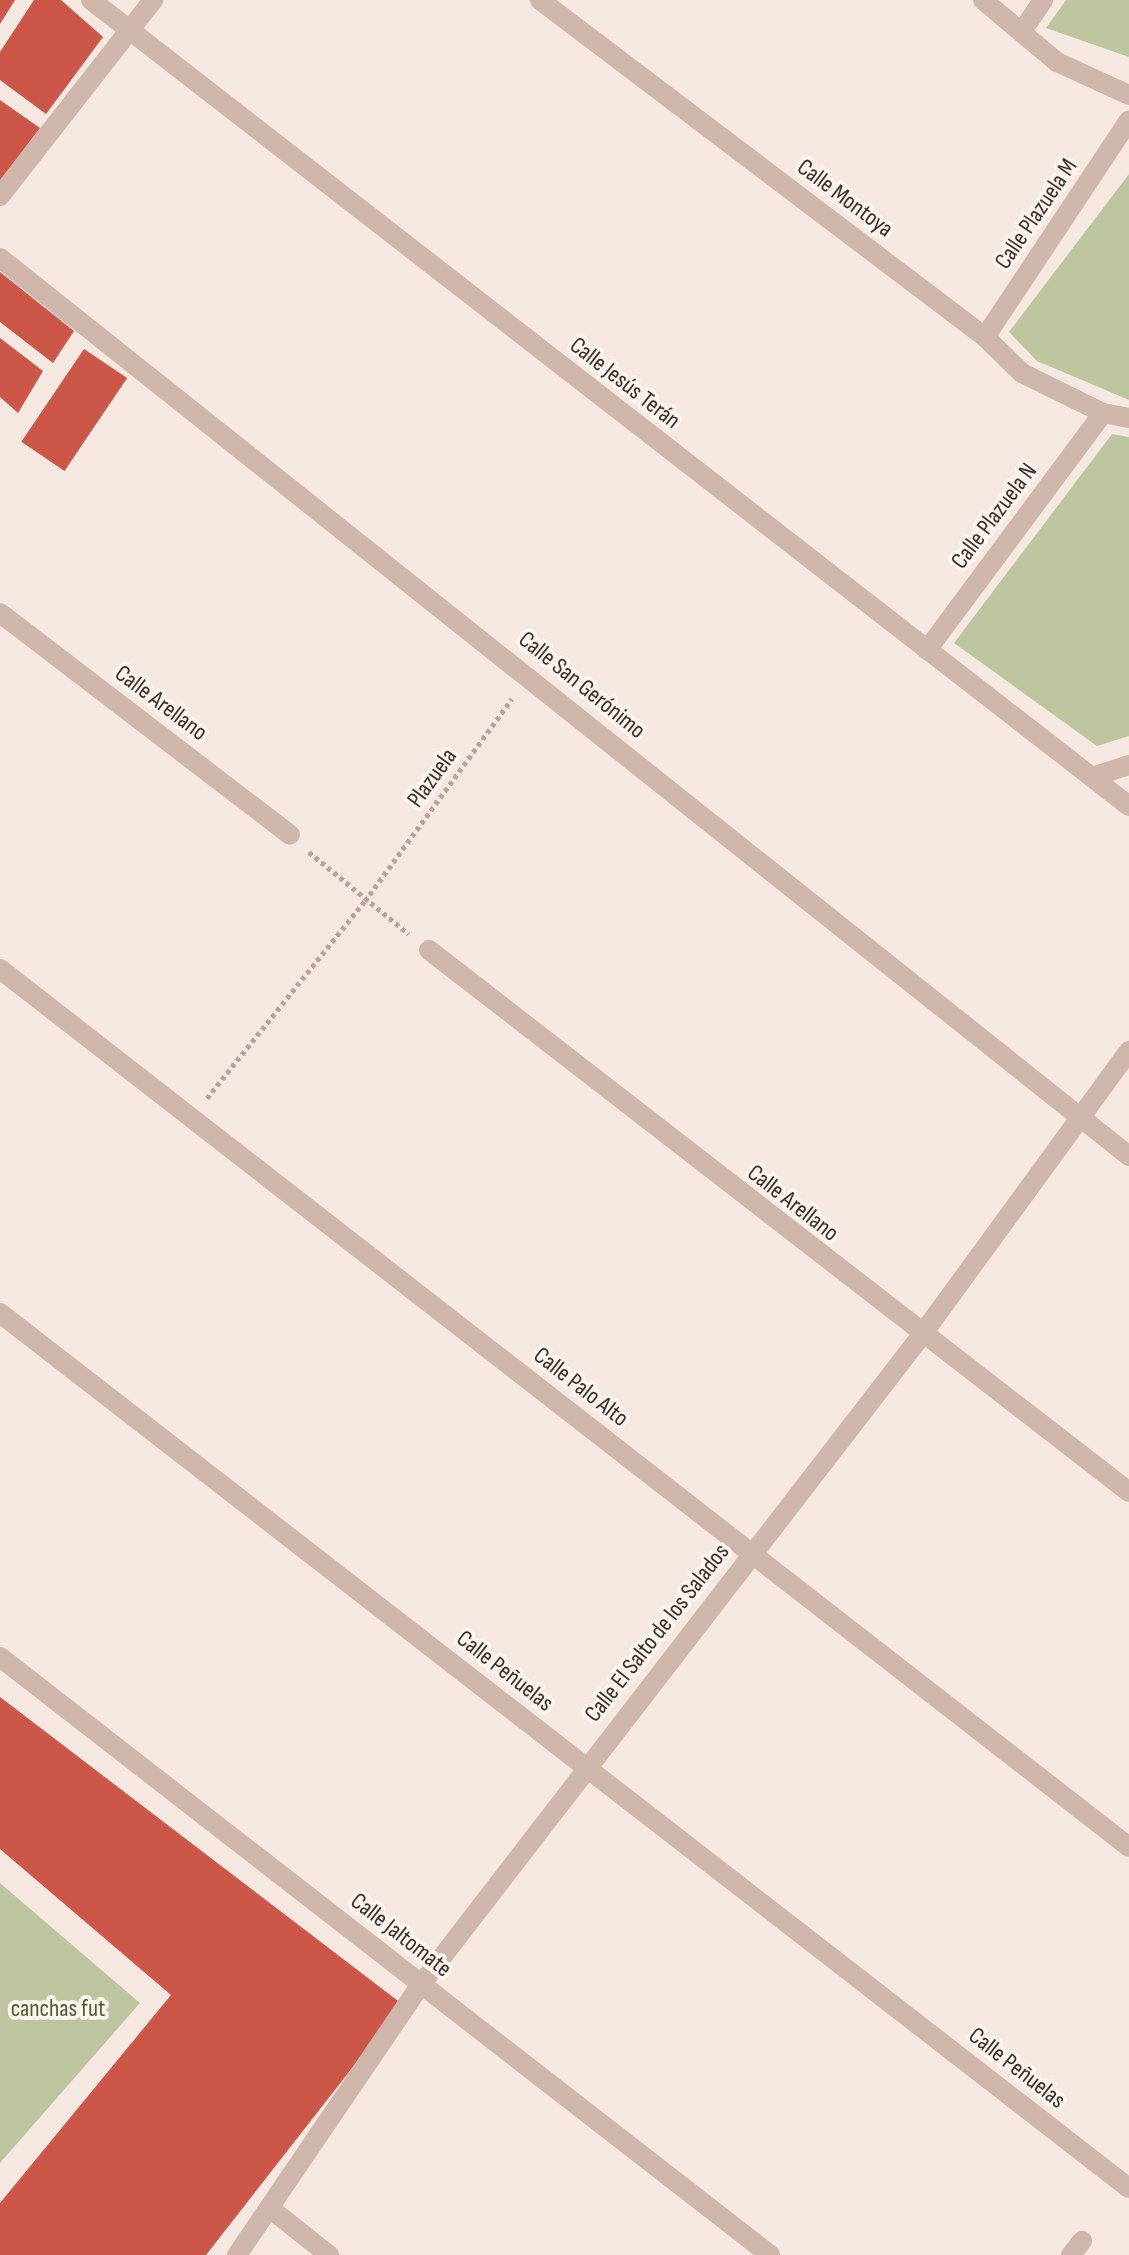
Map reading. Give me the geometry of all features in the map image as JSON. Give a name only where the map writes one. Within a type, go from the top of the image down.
[{"type":"street","name":"Calle Jesús Terán","points":[[91,0],[1129,806]]},
{"type":"street","points":[[0,196],[153,0]]},
{"type":"street","name":"Calle Montoya","points":[[540,0],[985,337],[1022,373],[1103,413],[1129,418]]},
{"type":"street","points":[[983,0],[1023,30],[1057,62],[1129,95]]},
{"type":"street","points":[[1023,30],[1043,0]]},
{"type":"street","name":"Calle Plazuela M","points":[[985,337],[1129,120]]},
{"type":"street","name":"Calle San Gerónimo","points":[[0,258],[1129,1156]]},
{"type":"street","name":"Calle Plazuela N","points":[[927,650],[1103,413]]},
{"type":"street","name":"Calle Arellano","points":[[0,613],[290,835]]},
{"type":"street","points":[[1092,777],[1129,765]]},
{"type":"street","name":"Calle Arellano","points":[[429,950],[921,1336],[1129,1492]]},
{"type":"street","name":"Calle Palo Alto","points":[[0,969],[1129,1847]]},
{"type":"street","name":"Calle El Salto de los Salados","points":[[237,2255],[272,2210],[422,1983],[921,1336],[1129,1051]]},
{"type":"street","name":"Calle Peñuelas","points":[[0,1313],[1129,2188]]},
{"type":"street","name":"Calle Jaltomate","points":[[0,1657],[770,2255]]},
{"type":"street","points":[[272,2210],[329,2255]]},
{"type":"path","name":"Plazuela","points":[[191,1117],[365,901],[529,676]]},
{"type":"path","points":[[290,835],[365,901],[429,950]]},
{"type":"green space","points":[[1066,0],[1129,0],[1129,57],[1046,28]]},
{"type":"green space","points":[[1129,174],[1129,400],[1037,361],[1009,332]]},
{"type":"green space","points":[[1112,434],[1129,437],[1129,736],[1097,746],[954,643]]},
{"type":"green space","name":"canchas fut","points":[[0,1883],[140,2003],[0,2163]]},
{"type":"building","points":[[0,0],[15,0],[0,24]]},
{"type":"building","points":[[34,0],[61,0],[103,37],[46,114],[0,80],[0,52]]},
{"type":"building","points":[[0,100],[40,128],[0,181]]},
{"type":"building","points":[[0,272],[74,331],[53,363],[0,322]]},
{"type":"building","points":[[0,338],[43,371],[18,413],[0,397]]},
{"type":"building","points":[[84,349],[127,378],[64,471],[21,442]]},
{"type":"building","points":[[0,1697],[402,2004],[206,2255],[0,2255],[0,2203],[171,1995],[0,1849]]}]
